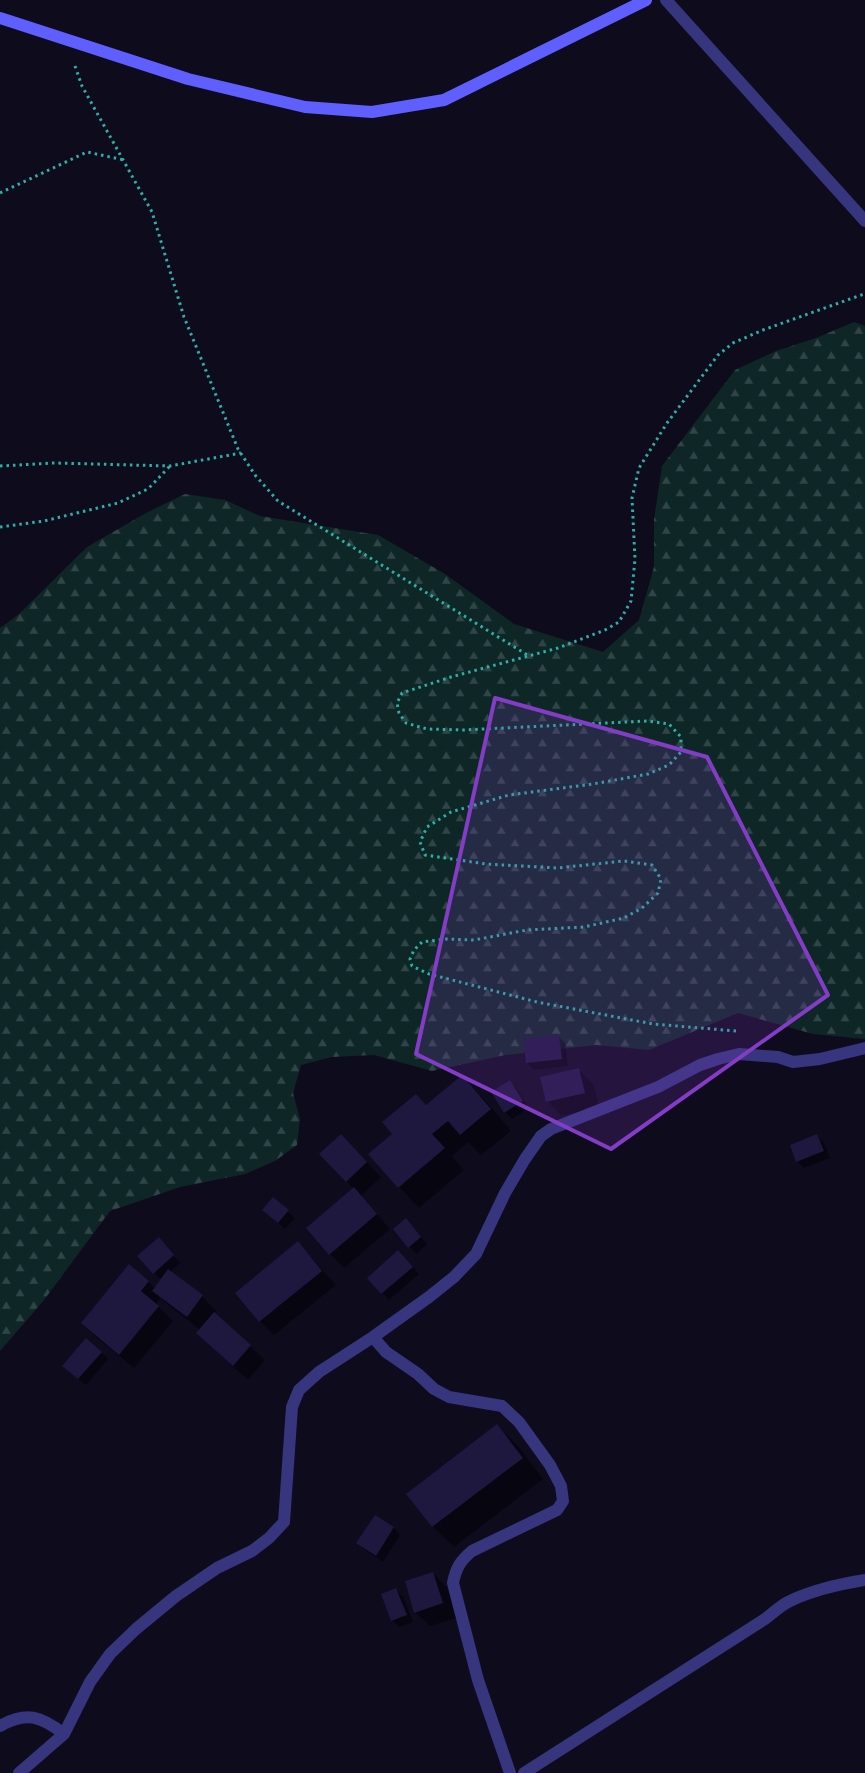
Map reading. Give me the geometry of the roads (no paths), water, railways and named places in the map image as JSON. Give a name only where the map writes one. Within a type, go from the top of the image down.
[{"type":"street","points":[[0,18],[188,79],[304,107],[372,112],[444,100],[646,0]]},
{"type":"street","points":[[666,0],[865,221]]},
{"type":"street","points":[[19,1773],[64,1734],[90,1682],[110,1654],[136,1629],[176,1596],[218,1568],[252,1551],[269,1538],[284,1522],[292,1407],[299,1390],[319,1372],[374,1337],[454,1277],[476,1254],[505,1193],[541,1136],[551,1129],[658,1087],[700,1065],[718,1059],[739,1054],[778,1057],[793,1062],[820,1059],[865,1048]]},
{"type":"street","points":[[374,1337],[386,1352],[418,1374],[434,1389],[449,1397],[502,1406],[519,1422],[550,1465],[561,1486],[563,1501],[557,1510],[472,1551],[460,1561],[455,1571],[453,1583],[478,1680],[510,1773]]},
{"type":"street","points":[[524,1773],[765,1619],[789,1601],[833,1587],[865,1580]]},
{"type":"street","points":[[0,1726],[25,1716],[48,1722],[64,1734]]}]
